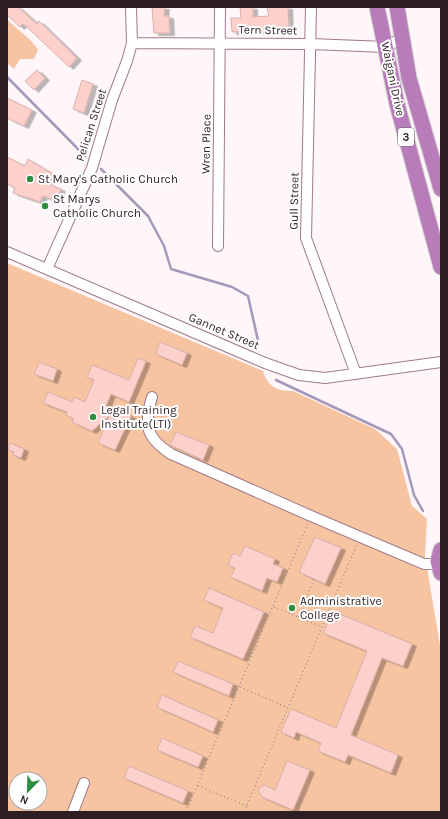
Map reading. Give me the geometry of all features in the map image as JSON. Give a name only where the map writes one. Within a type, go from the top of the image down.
[{"type":"highway","name":"Waigani Drive","points":[[377,7],[397,104],[441,267]]},
{"type":"highway","name":"Waigani Drive","points":[[397,7],[401,38],[409,78],[441,189]]},
{"type":"street","name":"Pelican Street","points":[[47,269],[92,168],[132,43],[131,7]]},
{"type":"street","name":"Wren Place","points":[[218,246],[220,7]]},
{"type":"street","name":"Gull Street","points":[[311,7],[306,238],[356,374]]},
{"type":"street","points":[[386,47],[401,38]]},
{"type":"street","name":"Tern Street","points":[[132,43],[220,42],[386,47]]},
{"type":"street","name":"Gannet Street","points":[[7,252],[293,374],[312,378],[356,374],[441,362]]},
{"type":"street","points":[[152,397],[147,415],[147,424],[157,445],[186,461],[424,564],[440,558]]},
{"type":"street","points":[[73,812],[84,783]]},
{"type":"path","points":[[186,812],[311,516]]},
{"type":"path","points":[[244,812],[360,537]]},
{"type":"path","points":[[298,617],[314,579]]},
{"type":"path","points":[[273,607],[322,627]]},
{"type":"path","points":[[239,687],[288,708]]},
{"type":"path","points":[[198,786],[247,806]]},
{"type":"shaded area","points":[[7,19],[31,41],[38,50],[34,59],[20,59],[14,69],[7,63]]},
{"type":"shaded area","points":[[7,263],[263,371],[270,384],[274,387],[282,390],[293,391],[375,429],[397,449],[412,506],[427,519],[425,556],[441,651],[441,812],[7,812]]},
{"type":"building","points":[[7,7],[18,7],[37,24],[39,21],[77,58],[69,67],[26,26],[23,24],[20,27],[7,15]]},
{"type":"building","points":[[152,7],[165,7],[164,16],[169,16],[170,33],[154,33]]},
{"type":"building","points":[[240,7],[253,7],[253,17],[269,16],[267,7],[288,7],[289,30],[232,32],[231,18],[241,18]]},
{"type":"building","points":[[37,70],[45,78],[34,90],[25,81]]},
{"type":"building","points":[[82,80],[93,84],[84,113],[73,109]]},
{"type":"building","points":[[7,98],[32,110],[24,126],[7,118]]},
{"type":"building","name":"St Mary's Catholic Church","points":[[7,157],[25,166],[28,159],[53,174],[48,184],[61,189],[56,201],[43,196],[40,202],[13,193],[15,188],[7,184]]},
{"type":"building","points":[[160,342],[187,353],[182,365],[156,354]]},
{"type":"building","points":[[138,358],[146,361],[129,402],[111,394],[106,406],[131,416],[115,450],[98,443],[109,416],[92,431],[72,422],[74,419],[66,415],[67,412],[43,403],[48,392],[72,402],[74,397],[85,402],[94,380],[87,377],[92,365],[129,380]]},
{"type":"building","points":[[39,362],[57,369],[53,381],[34,374]]},
{"type":"building","points":[[176,432],[209,445],[203,460],[170,445]]},
{"type":"building","points":[[10,443],[24,449],[21,458],[13,455],[14,452],[8,450]]},
{"type":"building","points":[[315,537],[341,548],[325,584],[299,572]]},
{"type":"building","points":[[245,546],[275,559],[273,564],[283,568],[277,582],[267,578],[262,591],[231,577],[235,568],[228,565],[233,553],[240,556]]},
{"type":"building","points":[[209,588],[264,612],[243,659],[190,637],[195,626],[213,633],[223,608],[204,600]]},
{"type":"building","points":[[333,611],[412,644],[403,666],[382,658],[351,735],[398,755],[391,773],[348,755],[345,762],[318,751],[321,743],[296,732],[294,738],[281,732],[291,709],[336,728],[367,651],[323,633]]},
{"type":"building","points":[[178,661],[233,684],[229,696],[173,672]]},
{"type":"building","points":[[162,695],[218,720],[213,732],[157,707]]},
{"type":"building","points":[[162,738],[203,756],[198,767],[157,750]]},
{"type":"building","points":[[287,761],[310,770],[293,810],[262,797],[258,791],[260,787],[265,785],[275,790]]},
{"type":"building","points":[[129,766],[188,791],[183,803],[124,778]]},
{"type":"waterway","points":[[7,77],[85,156]]},
{"type":"waterway","points":[[101,169],[148,216],[164,246],[171,269],[232,287],[248,296],[259,345]]},
{"type":"waterway","points":[[276,380],[391,434],[402,449],[414,495],[423,511]]},
{"type":"place","name":"St Mary's Catholic Church","points":[[30,179]]},
{"type":"place","name":"St Marys Catholic Church","points":[[45,206]]},
{"type":"place","name":"Legal Training Institute(LTI)","points":[[93,417]]},
{"type":"place","name":"Administrative College","points":[[292,608]]}]
